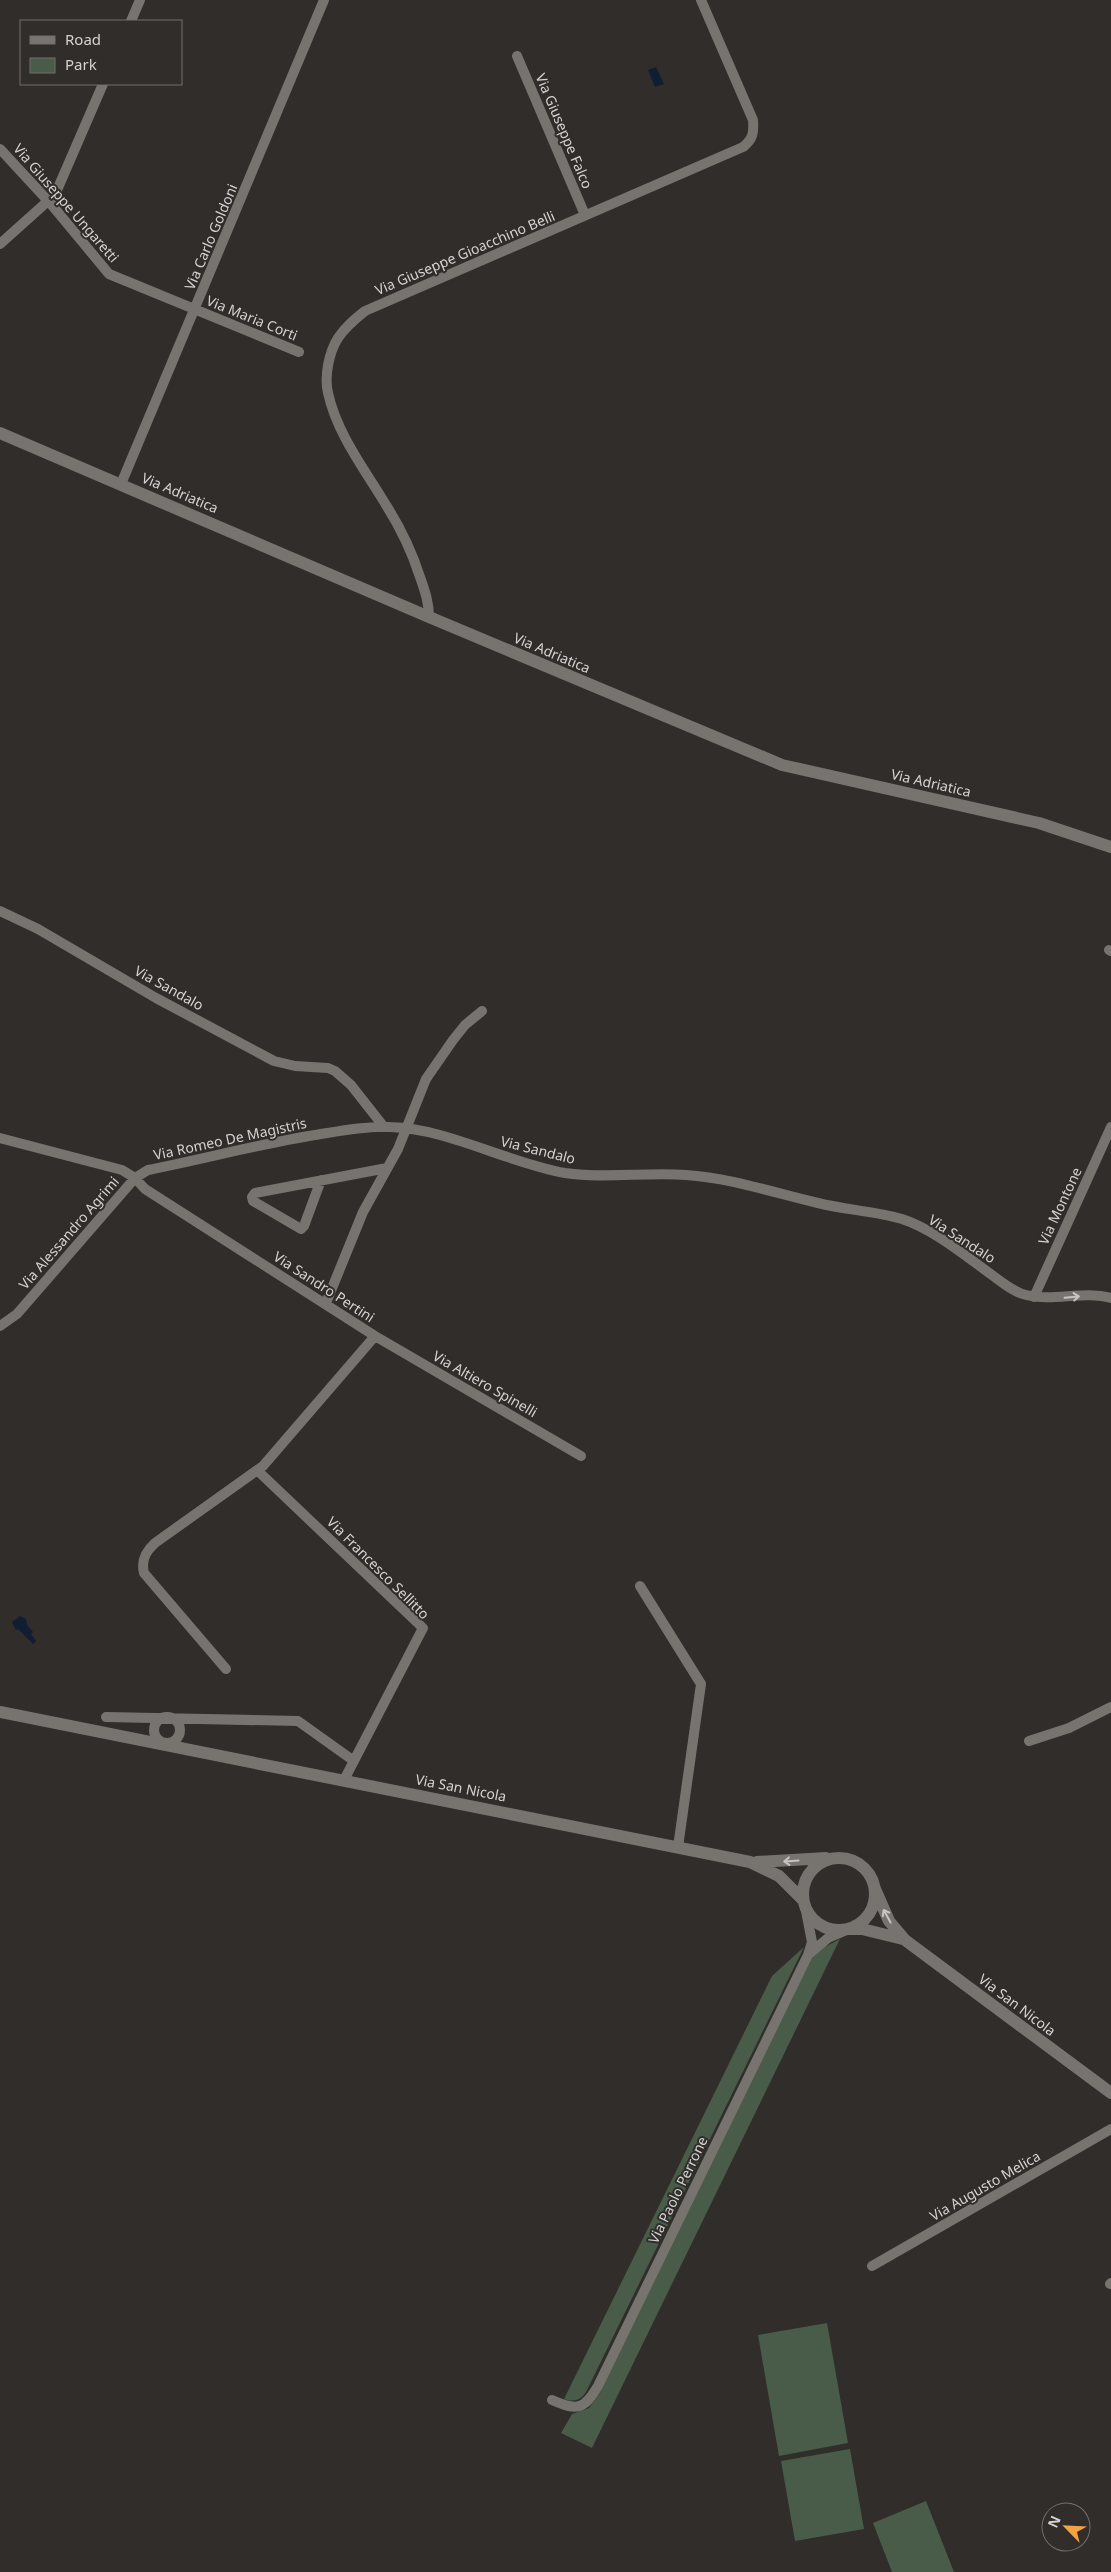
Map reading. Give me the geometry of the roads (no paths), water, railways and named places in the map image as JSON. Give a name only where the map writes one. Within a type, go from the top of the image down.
[{"type":"street","points":[[131,20],[140,0]]},
{"type":"street","name":"Via Carlo Goldoni","points":[[121,484],[324,0]]},
{"type":"street","name":"Via Giuseppe Gioacchino Belli","points":[[429,617],[429,605],[425,593],[400,530],[356,457],[340,426],[328,392],[327,376],[330,358],[337,339],[349,324],[365,311],[742,147],[750,141],[754,132],[753,120],[701,0]]},
{"type":"street","name":"Via Giuseppe Falco","points":[[517,56],[585,215]]},
{"type":"street","points":[[0,244],[49,202],[104,85]]},
{"type":"street","name":"Via Giuseppe Ungaretti","points":[[0,149],[49,202],[109,274],[195,310]]},
{"type":"street","name":"Via Maria Corti","points":[[195,310],[299,352]]},
{"type":"street","name":"Via Adriatica","points":[[0,433],[429,617],[782,765],[1039,822],[1111,847]]},
{"type":"street","points":[[0,439],[17,440]]},
{"type":"street","name":"Via Sandalo","points":[[0,911],[71,947],[156,998],[269,1058],[295,1066],[328,1068],[335,1071],[351,1085],[384,1127],[407,1128],[428,1132],[527,1164],[566,1173],[601,1176],[684,1175],[716,1178],[762,1187],[847,1210],[876,1212],[919,1226],[1020,1293],[1044,1298],[1089,1295],[1111,1298]]},
{"type":"street","points":[[326,1303],[363,1212],[407,1128],[412,1112],[434,1066],[465,1025],[482,1011]]},
{"type":"street","name":"Via Romeo De Magistris","points":[[135,1178],[148,1170],[274,1143],[344,1130],[384,1127]]},
{"type":"street","name":"Via Montone","points":[[1034,1296],[1111,1127]]},
{"type":"street","points":[[0,1138],[122,1170],[135,1178]]},
{"type":"street","points":[[322,1180],[304,1226],[301,1229],[253,1201],[252,1197],[255,1194],[322,1180],[387,1168]]},
{"type":"street","name":"Via Sandro Pertini","points":[[135,1178],[145,1189],[375,1336],[258,1470],[155,1543],[144,1559],[144,1573],[147,1578],[226,1669]]},
{"type":"street","name":"Via Alessandro Agrimi","points":[[0,1326],[17,1314],[135,1178]]},
{"type":"street","name":"Via Altiero Spinelli","points":[[375,1336],[581,1456]]},
{"type":"street","name":"Via Francesco Sellitto","points":[[258,1470],[423,1628],[344,1780]]},
{"type":"street","points":[[640,1586],[700,1684],[678,1847]]},
{"type":"street","points":[[1029,1741],[1069,1728],[1111,1707]]},
{"type":"street","name":"Via San Nicola","points":[[0,1712],[165,1743],[750,1862],[779,1876],[816,1922],[827,1929],[862,1928],[905,1940]]},
{"type":"street","points":[[106,1717],[298,1721],[354,1761]]},
{"type":"street","points":[[167,1717],[175,1720],[180,1727],[179,1735],[174,1742],[165,1743],[158,1740],[155,1726],[160,1720],[167,1717]]},
{"type":"street","points":[[804,1905],[804,1882],[809,1872],[816,1865],[831,1858]]},
{"type":"street","name":"Via San Nicola","points":[[750,1862],[831,1858],[851,1859],[861,1864],[868,1871],[889,1921],[905,1940],[1111,2093]]},
{"type":"street","points":[[849,1929],[860,1924],[869,1914],[874,1902],[875,1889]]},
{"type":"street","name":"Via Paolo Perrone","points":[[552,2400],[574,2408],[582,2406],[589,2401],[598,2386],[808,1955],[812,1942],[804,1905]]},
{"type":"street","name":"Via Paolo Perrone","points":[[808,1955],[828,1938],[849,1929]]},
{"type":"street","name":"Via Augusto Melica","points":[[872,2266],[1111,2129]]},
{"type":"water","points":[[656,67],[664,84],[655,87],[648,70]]},
{"type":"water","points":[[20,1616],[26,1619],[27,1625],[33,1632],[31,1634],[36,1641],[33,1644],[18,1629],[16,1630],[12,1622]]}]
